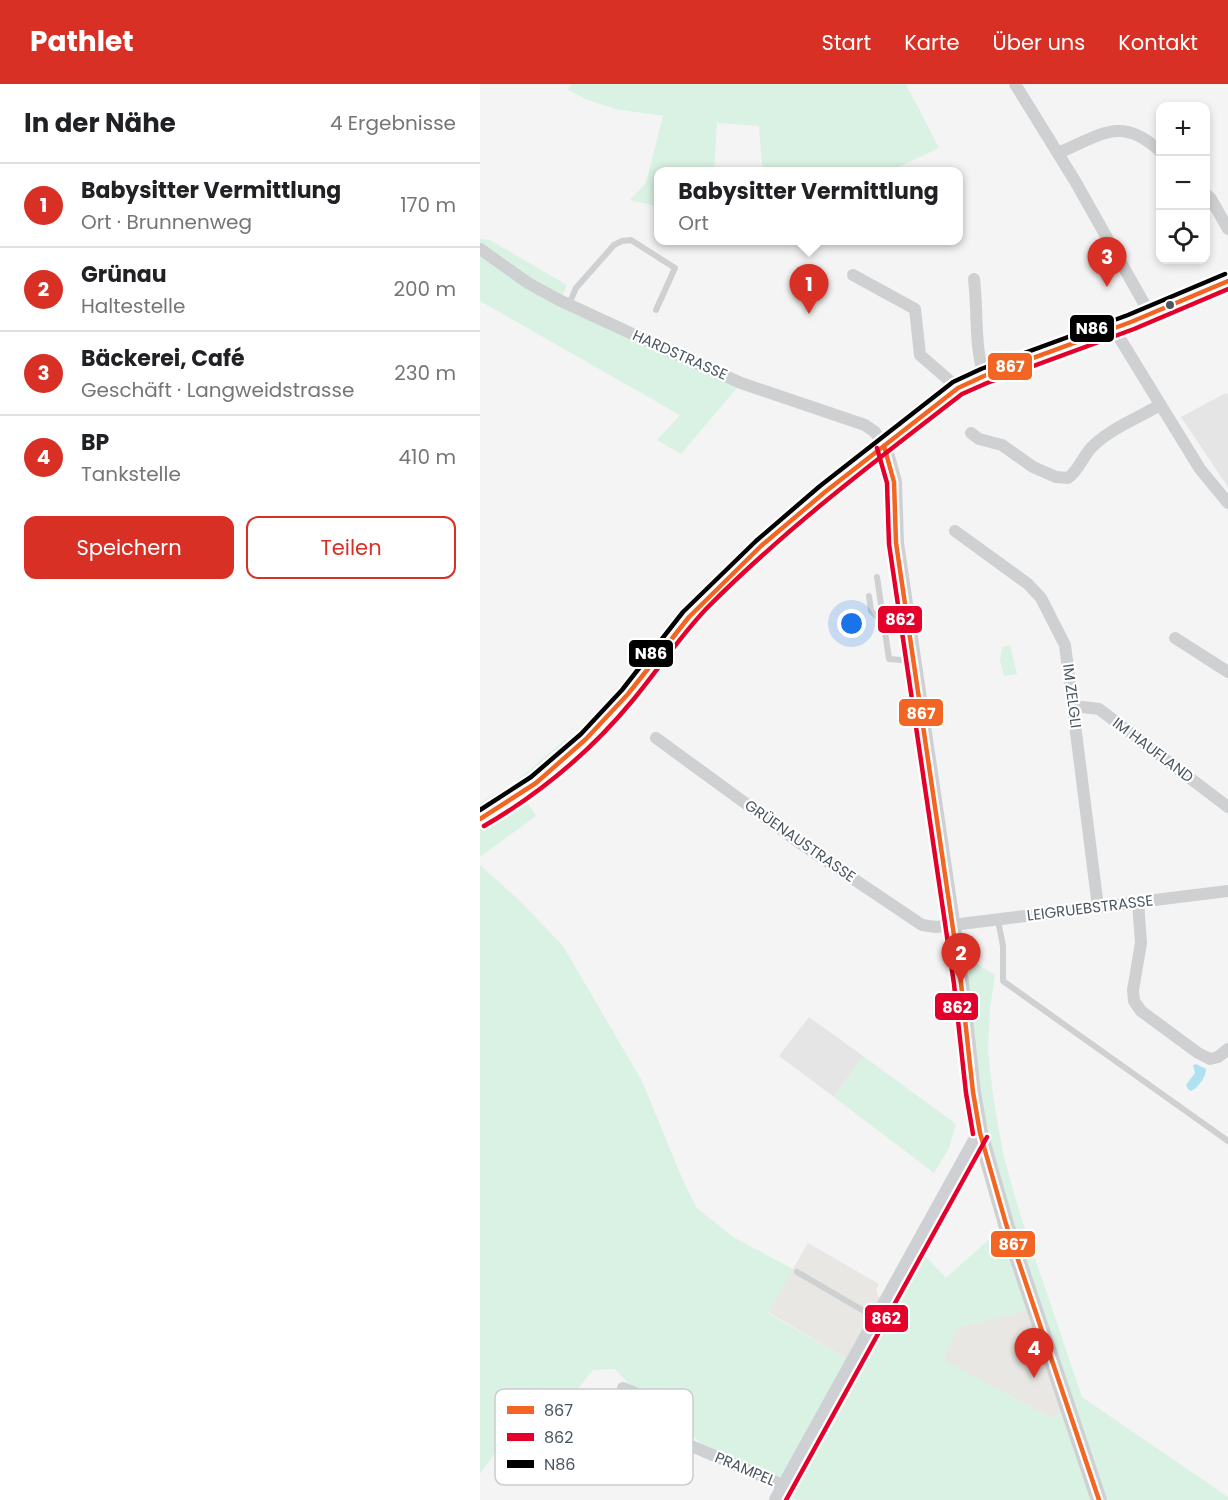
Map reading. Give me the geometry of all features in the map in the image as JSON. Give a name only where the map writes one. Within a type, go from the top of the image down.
[{"type":"main road","points":[[480,819],[522,794],[577,749],[617,707],[700,605],[776,534],[958,388],[984,376],[1114,329],[1228,281]]},
{"type":"main road","points":[[884,446],[894,482],[896,543],[980,1133],[1009,1235],[1099,1500]]},
{"type":"main road","points":[[781,1493],[980,1133]]},
{"type":"street","points":[[1015,84],[1058,153],[1150,314]]},
{"type":"street","points":[[1058,153],[1113,130],[1130,131],[1148,140],[1156,147]]},
{"type":"street","points":[[1210,198],[1228,230]]},
{"type":"street","name":"HARDSTRASSE","points":[[480,249],[528,283],[569,305],[741,383],[865,425],[876,432],[884,446]]},
{"type":"street","points":[[853,275],[915,309],[920,355],[958,388]]},
{"type":"street","points":[[975,279],[976,340],[984,376]]},
{"type":"street","points":[[1114,329],[1200,469],[1228,503]]},
{"type":"street","points":[[971,433],[980,440],[1002,445],[1033,467],[1056,477],[1068,478],[1076,472],[1091,449],[1105,437],[1160,405]]},
{"type":"street","name":"IM ZELGLI","points":[[955,531],[1028,584],[1041,598],[1065,645],[1098,907]]},
{"type":"street","points":[[1175,638],[1228,672]]},
{"type":"street","name":"IM HAUFLAND","points":[[1074,706],[1100,709],[1228,807]]},
{"type":"street","name":"GRÜENAUSTRASSE","points":[[656,738],[797,841],[912,919],[922,925],[936,927],[951,925]]},
{"type":"street","name":"LEIGRUEBSTRASSE","points":[[951,925],[1228,891]]},
{"type":"street","points":[[1138,902],[1141,943],[1133,990],[1134,1001],[1141,1011],[1198,1053],[1210,1059],[1218,1058],[1228,1049]]},
{"type":"street","name":"PRAMPEL","points":[[693,1448],[781,1493]]},
{"type":"lane","points":[[569,305],[576,288],[614,245],[632,240],[675,268],[656,310]]},
{"type":"lane","points":[[877,576],[889,658],[913,661]]},
{"type":"lane","points":[[869,596],[871,611],[884,622]]},
{"type":"lane","points":[[998,920],[1003,946],[1004,981],[1228,1141]]},
{"type":"lane","points":[[797,1272],[876,1318]]},
{"type":"shaded area","points":[[1226,393],[1228,395],[1228,487],[1181,417]]},
{"type":"shaded area","points":[[809,1017],[863,1056],[834,1097],[779,1056]]},
{"type":"shaded area","points":[[808,1243],[879,1284],[876,1289],[878,1296],[885,1302],[852,1362],[768,1312]]},
{"type":"shaded area","points":[[1034,1309],[1068,1412],[1049,1417],[943,1360],[958,1327]]},
{"type":"green space","points":[[571,84],[906,84],[939,148],[899,167],[763,167],[759,126],[717,123],[714,167],[654,167],[654,206],[630,200],[646,183],[663,116],[616,109],[588,100],[568,90]]},
{"type":"green space","points":[[480,239],[490,240],[567,285],[560,300],[741,383],[681,454],[657,440],[680,415],[480,301]]},
{"type":"green space","points":[[1010,645],[1017,674],[1004,676],[1000,660],[1002,647]]},
{"type":"green space","points":[[566,739],[577,749],[522,794],[536,816],[480,857],[480,803],[514,783]]},
{"type":"green space","points":[[480,865],[521,902],[563,946],[642,1081],[684,1183],[697,1208],[733,1237],[793,1269],[768,1313],[852,1362],[917,1247],[946,1278],[1006,1224],[980,1133],[956,954],[971,952],[974,962],[995,975],[990,1009],[988,1050],[1003,1154],[1020,1214],[1082,1397],[1228,1497],[1228,1500],[797,1500],[794,1498],[777,1500],[784,1486],[715,1456],[693,1436],[693,1389],[634,1389],[615,1369],[593,1370],[578,1389],[495,1389],[495,1453],[480,1474]],"holes":[[[1034,1309],[1068,1412],[1049,1417],[944,1360],[958,1327]]]},
{"type":"green space","points":[[863,1056],[956,1124],[949,1148],[934,1173],[834,1097]]},
{"type":"water","points":[[1196,1064],[1206,1069],[1206,1072],[1201,1082],[1191,1091],[1186,1085],[1195,1073],[1193,1065]]},
{"type":"transit line","name":"N86","points":[[480,810],[531,777],[581,734],[622,690],[683,612],[756,541],[820,486],[953,382],[981,369],[1128,315],[1225,274]]},
{"type":"transit line","name":"867","points":[[480,819],[536,783],[586,739],[628,694],[689,617],[761,546],[825,492],[958,388],[984,376],[1131,322],[1228,281]]},
{"type":"transit line","name":"862","points":[[484,826],[545,785],[600,737],[633,700],[697,619],[767,551],[831,497],[962,394],[1134,329],[1228,289]]},
{"type":"transit line","name":"867","points":[[884,446],[894,482],[896,543],[961,983],[980,1133],[1006,1224],[1099,1500]]},
{"type":"transit line","name":"862","points":[[877,448],[887,483],[889,544],[954,984],[973,1134]]},
{"type":"transit line","name":"862","points":[[786,1500],[987,1137]]},
{"type":"place","name":"Bäckerei, Café","points":[[1107,287]]},
{"type":"place","name":"Babysitter Vermittlung","points":[[809,314]]},
{"type":"place","name":"Grünau","points":[[961,983]]},
{"type":"place","name":"BP","points":[[1034,1378]]}]
